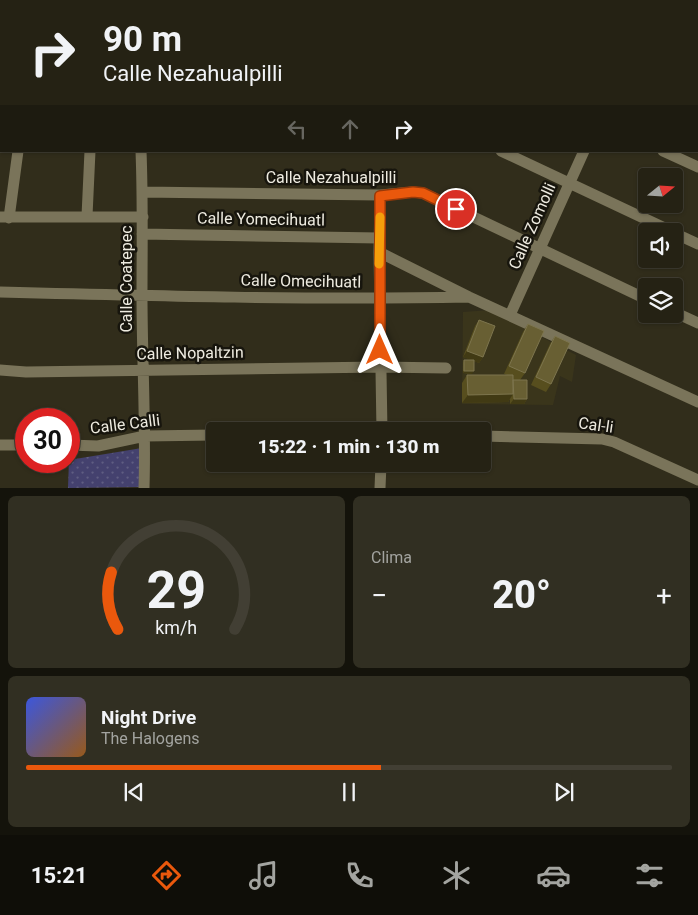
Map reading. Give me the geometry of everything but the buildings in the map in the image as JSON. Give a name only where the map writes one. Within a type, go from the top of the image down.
[{"type":"street","points":[[18,152],[4,217],[143,217]]},
{"type":"street","points":[[87,216],[90,152]]},
{"type":"street","name":"Calle Coatepec","points":[[141,152],[143,192],[144,488]]},
{"type":"street","points":[[503,152],[653,223]]},
{"type":"street","name":"Calle Zomolli","points":[[510,315],[584,152]]},
{"type":"street","points":[[665,152],[698,167]]},
{"type":"street","name":"Calle Nezahualpilli","points":[[143,192],[380,196],[413,192],[423,193],[638,296]]},
{"type":"street","points":[[380,196],[382,422]]},
{"type":"street","name":"Calle Yomecihuatl","points":[[142,234],[379,238]]},
{"type":"street","points":[[683,237],[698,244]]},
{"type":"street","points":[[379,252],[469,297]]},
{"type":"street","name":"Calle Omecihuatl","points":[[0,292],[380,299],[469,297],[698,402]]},
{"type":"street","points":[[683,316],[698,324]]},
{"type":"street","name":"Calle Nopaltzin","points":[[0,370],[26,372],[380,367],[446,368]]},
{"type":"street","name":"Calle Calli","points":[[80,445],[98,446],[145,436],[206,435]]},
{"type":"street","name":"Cal-li","points":[[491,436],[602,439],[614,442],[698,480]]},
{"type":"street","points":[[0,444],[15,445]]},
{"type":"street","points":[[380,488],[381,472]]},
{"type":"shaded area","points":[[490,310],[576,355],[572,382],[560,376],[553,405],[462,404],[463,312]]},
{"type":"shaded area","points":[[142,448],[140,487],[68,488],[69,473],[80,473],[80,458]]},
{"type":"slow traffic","points":[[379,264],[380,217]]},
{"type":"route","points":[[380,350],[380,196],[413,192],[423,193],[456,209]]}]
